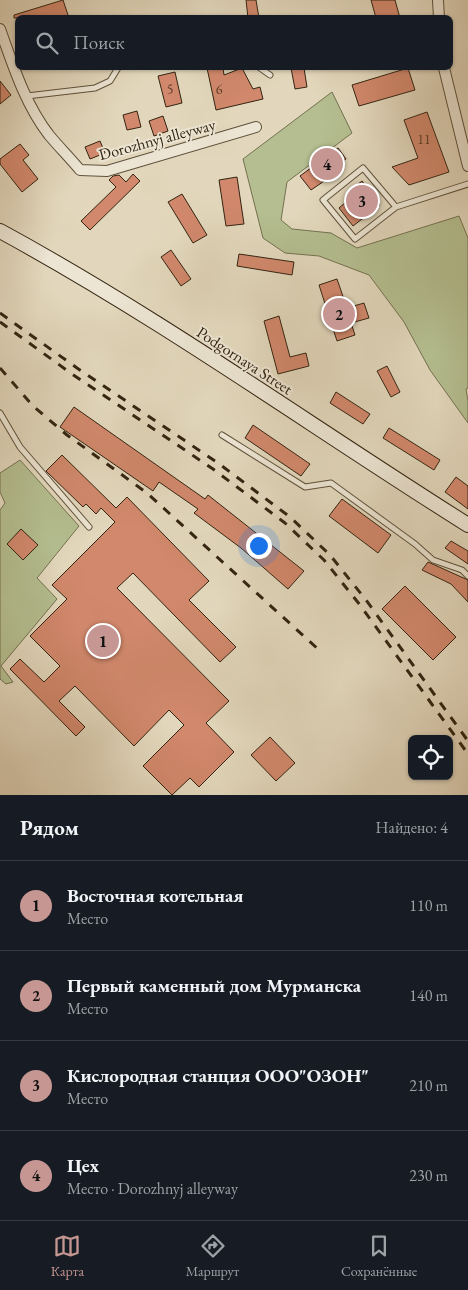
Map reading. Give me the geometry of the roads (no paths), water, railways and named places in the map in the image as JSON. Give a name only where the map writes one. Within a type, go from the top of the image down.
[{"type":"main road","name":"Podgornaya Street","points":[[0,230],[185,342],[468,525]]},
{"type":"street","points":[[438,0],[439,15]]},
{"type":"street","name":"Dorozhnyj alleyway","points":[[0,29],[19,81],[48,134],[80,170],[107,171],[256,127]]},
{"type":"street","points":[[444,70],[468,166]]},
{"type":"lane","points":[[27,96],[95,88],[110,81],[117,70]]},
{"type":"lane","points":[[263,70],[270,75]]},
{"type":"lane","points":[[396,207],[363,168],[323,200],[355,239],[396,207],[468,184]]},
{"type":"lane","points":[[0,413],[20,447],[89,527]]},
{"type":"lane","points":[[222,435],[305,487],[331,483],[415,544],[433,560],[462,570],[468,576]]},
{"type":"railway","points":[[0,313],[77,368],[218,463],[290,517],[330,555],[366,600],[468,741]]},
{"type":"railway","points":[[0,322],[72,374],[213,469],[285,523],[324,560],[360,605],[468,754]]},
{"type":"railway","points":[[0,368],[33,406],[67,435],[147,493],[319,650]]},
{"type":"place","name":"Цех","points":[[327,164]]},
{"type":"place","name":"Кислородная станция ООО\"ОЗОН\"","points":[[362,201]]},
{"type":"place","name":"Первый каменный дом Мурманска","points":[[339,314]]},
{"type":"place","name":"Восточная котельная","points":[[103,641]]}]
